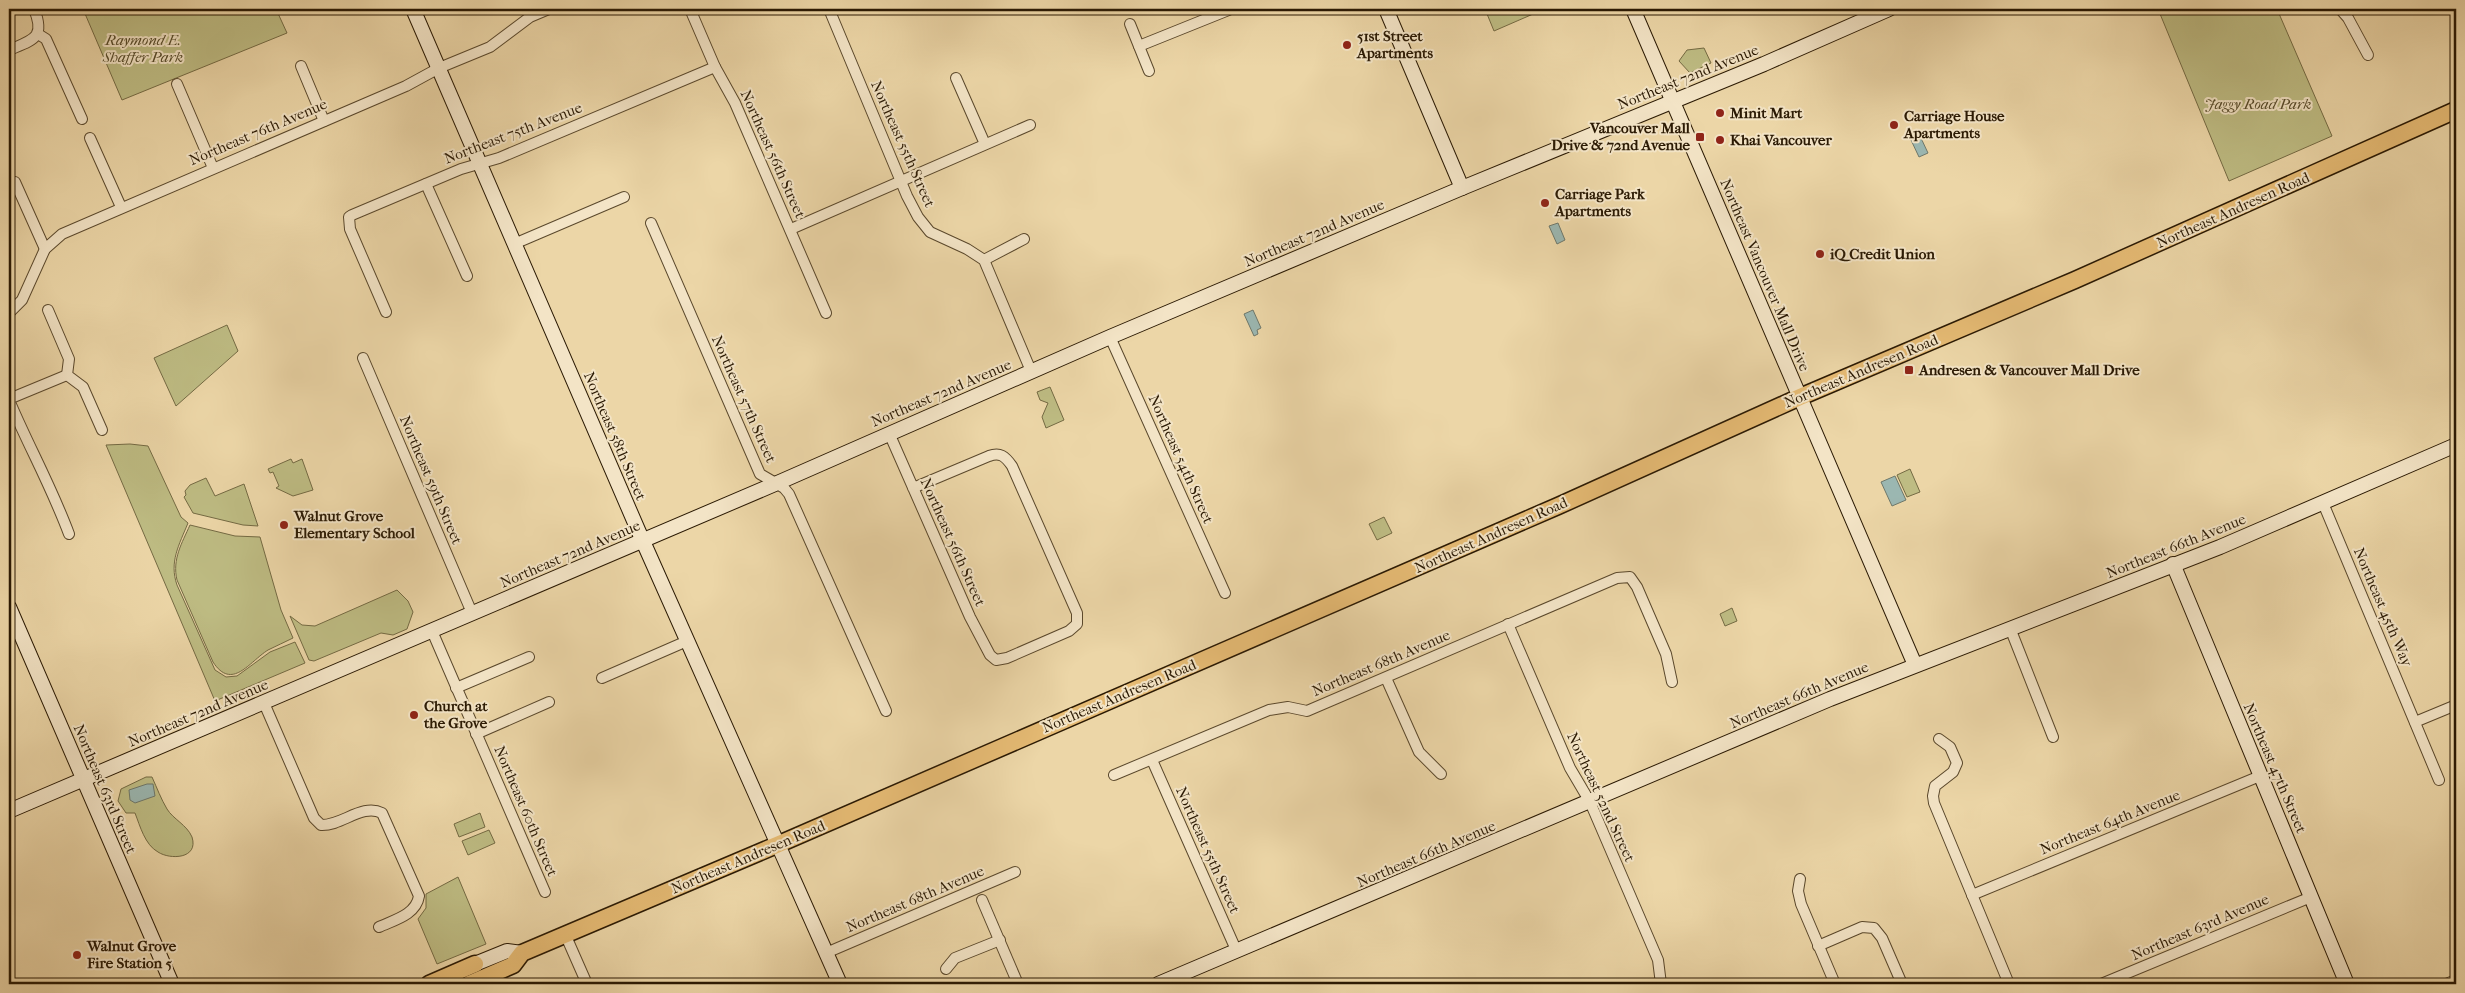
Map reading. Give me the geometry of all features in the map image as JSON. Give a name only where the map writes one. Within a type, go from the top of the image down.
[{"type":"main road","name":"Northeast Andresen Road","points":[[469,984],[513,965],[522,953],[565,934],[779,844],[1558,506],[1800,397],[2075,280],[2456,110]]},
{"type":"main road","name":"Northeast Andresen Road","points":[[429,984],[475,964]]},
{"type":"street","points":[[9,50],[34,40],[38,34],[39,20],[34,9]]},
{"type":"street","name":"Northeast 58th Street","points":[[413,9],[687,641],[840,984]]},
{"type":"street","name":"Northeast 76th Avenue","points":[[45,248],[72,228],[406,86],[439,68],[490,47],[530,17],[550,9]]},
{"type":"street","name":"Northeast 56th Street","points":[[690,9],[715,67],[735,103],[826,313]]},
{"type":"street","name":"Northeast 55th Street","points":[[829,9],[901,182],[918,217],[930,232],[967,249],[984,260]]},
{"type":"street","points":[[1139,46],[1230,9]]},
{"type":"street","points":[[1386,9],[1462,188]]},
{"type":"street","name":"Northeast Vancouver Mall Drive","points":[[1633,9],[1915,665]]},
{"type":"street","name":"Northeast 72nd Avenue","points":[[9,811],[775,484],[1110,337],[1889,9]]},
{"type":"street","points":[[2340,9],[2348,18],[2368,54]]},
{"type":"street","points":[[1130,24],[1149,71]]},
{"type":"street","points":[[38,34],[46,39],[82,119]]},
{"type":"street","points":[[301,66],[324,121]]},
{"type":"street","name":"Northeast 75th Avenue","points":[[386,312],[350,229],[349,217],[426,184],[508,154],[715,67]]},
{"type":"street","points":[[956,78],[985,144]]},
{"type":"street","points":[[177,84],[213,168]]},
{"type":"street","points":[[790,229],[1030,125]]},
{"type":"street","points":[[90,138],[121,207]]},
{"type":"street","points":[[9,313],[22,300],[33,280],[38,261],[45,248],[15,182]]},
{"type":"street","points":[[426,184],[467,276]]},
{"type":"street","points":[[514,244],[624,197]]},
{"type":"street","name":"Northeast 57th Street","points":[[651,222],[760,474],[784,488],[788,494],[886,711]]},
{"type":"street","points":[[1024,239],[984,260],[1031,371]]},
{"type":"street","points":[[48,310],[69,359],[67,375]]},
{"type":"street","name":"Northeast 54th Street","points":[[1110,337],[1225,594]]},
{"type":"street","name":"Northeast 59th Street","points":[[363,358],[472,614]]},
{"type":"street","points":[[67,375],[9,399],[29,447],[55,497],[68,534]]},
{"type":"street","points":[[67,375],[83,387],[102,430]]},
{"type":"street","name":"Northeast 56th Street","points":[[889,433],[913,488],[970,617],[990,655],[996,660],[1007,658],[1069,631],[1078,624],[1077,613],[1012,466],[1001,454],[989,456],[913,488]]},
{"type":"street","name":"Northeast 66th Avenue","points":[[1158,984],[1830,699],[2220,546],[2456,445]]},
{"type":"street","name":"Northeast 45th Way","points":[[2323,503],[2439,780]]},
{"type":"street","name":"Northeast 47th Street","points":[[2173,564],[2347,984]]},
{"type":"street","name":"Northeast 68th Avenue","points":[[1114,776],[1269,710],[1288,707],[1307,711],[1617,578],[1630,578],[1637,587],[1666,654],[1672,682]]},
{"type":"street","name":"Northeast 63rd Street","points":[[9,607],[172,984]]},
{"type":"street","name":"Northeast 52nd Street","points":[[1508,624],[1570,768],[1590,802],[1658,960],[1661,984]]},
{"type":"street","points":[[2010,628],[2053,737]]},
{"type":"street","name":"Northeast 60th Street","points":[[432,631],[545,892]]},
{"type":"street","points":[[602,678],[687,641]]},
{"type":"street","points":[[456,688],[529,656]]},
{"type":"street","points":[[1386,678],[1419,752],[1441,774]]},
{"type":"street","points":[[476,734],[549,702]]},
{"type":"street","points":[[264,703],[314,818],[321,825],[330,825],[367,810],[376,810],[382,813],[419,896],[418,902],[412,911],[379,927]]},
{"type":"street","points":[[2415,722],[2456,705]]},
{"type":"street","points":[[1940,739],[1947,743],[1952,750],[1956,768],[1935,786],[1933,796],[2009,984]]},
{"type":"street","name":"Northeast 55th Street","points":[[1152,760],[1237,952]]},
{"type":"street","name":"Northeast 64th Avenue","points":[[1972,895],[2260,776]]},
{"type":"street","name":"Northeast 68th Avenue","points":[[826,953],[1015,872]]},
{"type":"street","points":[[1800,879],[1799,898],[1835,984]]},
{"type":"street","name":"Northeast 63rd Avenue","points":[[2101,984],[2311,897]]},
{"type":"street","points":[[982,900],[1018,984]]},
{"type":"street","points":[[1818,946],[1862,927],[1874,928],[1882,938],[1902,984]]},
{"type":"street","points":[[565,934],[587,984]]},
{"type":"street","points":[[946,969],[955,958],[1000,940]]},
{"type":"street","name":"Northeast Andresen Road","points":[[475,964],[507,951],[522,953]]},
{"type":"street","points":[[2446,984],[2456,980]]},
{"type":"green space","name":"Raymond E. Shaffer Park","points":[[83,9],[276,9],[287,33],[122,100]]},
{"type":"green space","points":[[1485,9],[1539,9],[1540,11],[1494,31]]},
{"type":"green space","name":"Jaggy Road Park","points":[[2158,9],[2277,9],[2332,136],[2229,181]]},
{"type":"green space","points":[[1704,48],[1711,63],[1690,73],[1679,61],[1687,50]]},
{"type":"green space","points":[[227,325],[238,351],[176,406],[154,358]]},
{"type":"green space","points":[[1050,387],[1064,420],[1046,428],[1042,417],[1048,403],[1040,400],[1037,392]]},
{"type":"green space","points":[[130,444],[148,446],[181,517],[188,523],[176,554],[175,577],[215,670],[226,677],[237,676],[270,652],[295,642],[305,663],[215,701],[106,445]]},
{"type":"green space","points":[[291,459],[293,463],[302,459],[313,490],[293,496],[276,488],[279,486],[273,472],[270,473],[268,469]]},
{"type":"green space","points":[[1910,469],[1920,492],[1907,497],[1897,475]]},
{"type":"green space","points":[[206,478],[215,496],[244,484],[258,526],[243,525],[193,513],[184,497],[186,495],[185,491],[190,485]]},
{"type":"green space","points":[[1384,517],[1392,533],[1377,540],[1369,524]]},
{"type":"green space","points":[[190,525],[235,536],[260,537],[281,610],[293,638],[268,650],[247,667],[234,674],[227,674],[220,670],[213,662],[177,580],[177,558]]},
{"type":"green space","points":[[397,590],[408,601],[413,612],[407,629],[393,635],[381,633],[314,661],[309,660],[290,616],[302,625],[315,626]]},
{"type":"green space","points":[[1732,608],[1737,621],[1725,626],[1720,614]]},
{"type":"green space","points":[[146,777],[152,777],[167,809],[190,833],[193,844],[187,854],[176,857],[169,856],[153,849],[144,835],[135,813],[126,813],[118,801],[121,789]]},
{"type":"green space","points":[[480,813],[485,827],[459,837],[454,824]]},
{"type":"green space","points":[[489,830],[495,843],[468,855],[462,841]]},
{"type":"green space","points":[[458,877],[486,944],[437,964],[418,919],[426,908],[426,894]]},
{"type":"water","points":[[1920,136],[1928,153],[1919,157],[1911,140]]},
{"type":"water","points":[[1558,223],[1565,240],[1557,244],[1549,226]]},
{"type":"water","points":[[1253,310],[1261,328],[1257,330],[1258,334],[1254,336],[1244,314]]},
{"type":"water","points":[[1895,476],[1906,500],[1892,506],[1881,482]]},
{"type":"water","points":[[153,784],[155,796],[135,803],[130,800],[129,790]]},
{"type":"place","name":"51st Street Apartments","points":[[1347,45]]},
{"type":"place","name":"Minit Mart","points":[[1720,113]]},
{"type":"place","name":"Carriage House Apartments","points":[[1894,125]]},
{"type":"place","name":"Vancouver Mall Drive & 72nd Avenue","points":[[1700,137]]},
{"type":"place","name":"Khai Vancouver","points":[[1720,140]]},
{"type":"place","name":"Carriage Park Apartments","points":[[1545,203]]},
{"type":"place","name":"iQ Credit Union","points":[[1820,254]]},
{"type":"place","name":"Andresen & Vancouver Mall Drive","points":[[1909,370]]},
{"type":"place","name":"Walnut Grove Elementary School","points":[[284,525]]},
{"type":"place","name":"Church at the Grove","points":[[414,715]]},
{"type":"place","name":"Walnut Grove Fire Station 5","points":[[77,955]]}]
